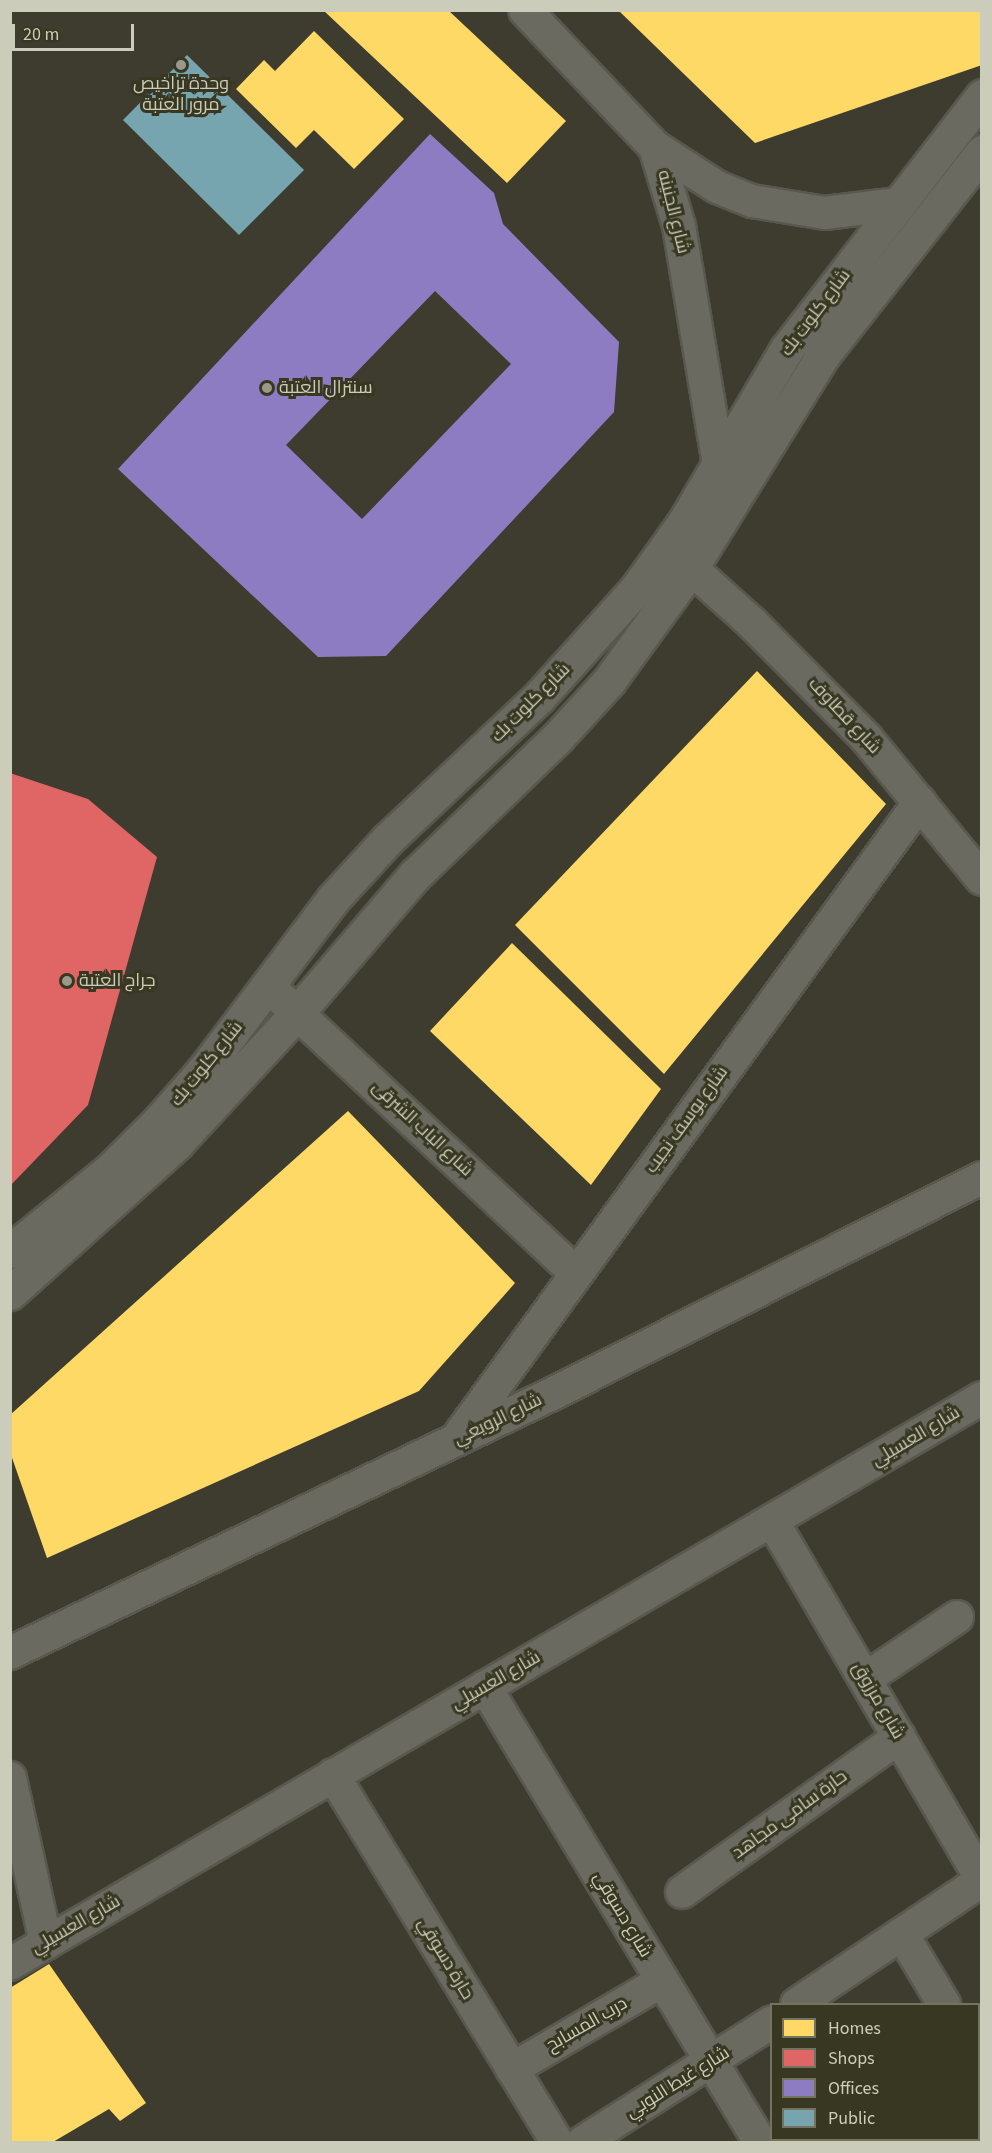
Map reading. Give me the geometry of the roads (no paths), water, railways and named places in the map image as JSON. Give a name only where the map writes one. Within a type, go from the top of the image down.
[{"type":"street","name":"شارع الجنينه","points":[[525,10],[655,147],[680,226],[719,464]]},
{"type":"street","name":"شارع كلوت بك","points":[[10,1251],[87,1190],[159,1122],[268,986],[333,899],[388,839],[539,697],[589,644],[664,549],[719,464],[786,350],[981,96]]},
{"type":"street","points":[[655,147],[717,187],[752,201],[825,213],[898,204]]},
{"type":"street","name":"شارع كلوت بك","points":[[10,1293],[177,1143],[297,1013],[415,875],[558,737],[609,681],[691,568],[824,355],[981,152]]},
{"type":"street","points":[[719,464],[747,479]]},
{"type":"street","name":"شارع قطاوف","points":[[691,568],[810,680],[920,802],[981,879]]},
{"type":"street","name":"شارع يوسف نجيب","points":[[455,1440],[920,802]]},
{"type":"street","name":"شارع الباب الشرقى","points":[[268,986],[576,1273]]},
{"type":"street","name":"شارع الرويعي","points":[[10,1653],[455,1440],[981,1178]]},
{"type":"street","name":"شارع العسيلي","points":[[10,1964],[773,1522],[981,1398]]},
{"type":"street","name":"شارع مرزوق","points":[[773,1522],[981,1880]]},
{"type":"street","points":[[865,1679],[957,1617]]},
{"type":"street","name":"شارع دسوقي","points":[[485,1687],[760,2142]]},
{"type":"street","name":"حارة سامى مجاهد","points":[[682,1892],[899,1737]]},
{"type":"street","name":"حارة دسوقي","points":[[333,1775],[558,2142]]},
{"type":"street","points":[[10,1778],[46,1943]]},
{"type":"street","points":[[798,2003],[981,1880]]},
{"type":"street","points":[[902,1934],[943,2003]]},
{"type":"street","name":"درب المسابح","points":[[512,2068],[662,1981]]},
{"type":"street","name":"شارع غيط النوبي","points":[[583,2142],[770,2023]]},
{"type":"place","name":"وحدة تراخيص مرور العتبة","points":[[181,65]]},
{"type":"place","name":"سنترال العتبة","points":[[267,388]]},
{"type":"place","name":"جراج العتبة","points":[[67,981]]}]
